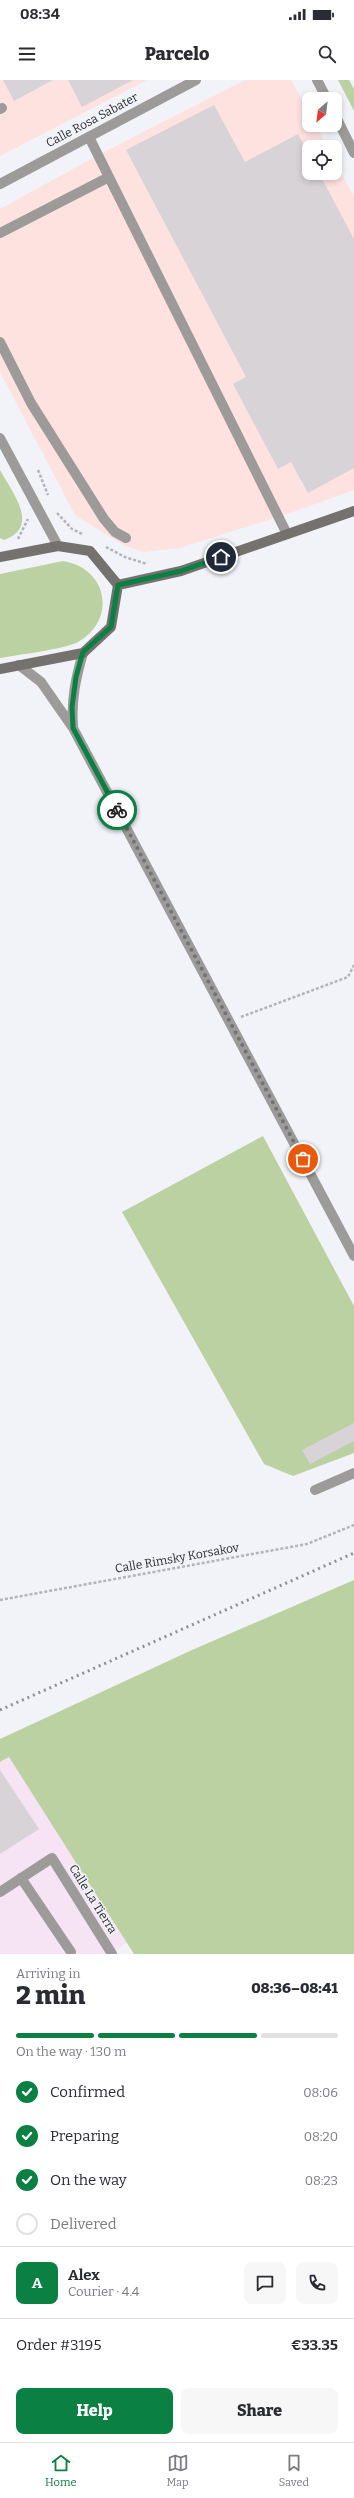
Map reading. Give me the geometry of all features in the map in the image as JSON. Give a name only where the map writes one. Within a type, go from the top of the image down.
[{"type":"main road","points":[[118,585],[181,571],[354,511]]},
{"type":"main road","points":[[0,557],[58,546],[90,551],[118,585],[111,627],[83,652],[0,669]]},
{"type":"street","name":"Calle Rosa Sabater","points":[[0,184],[196,80]]},
{"type":"street","points":[[317,80],[323,92]]},
{"type":"street","points":[[342,129],[354,153]]},
{"type":"street","points":[[89,137],[287,534]]},
{"type":"street","points":[[0,233],[109,177]]},
{"type":"street","points":[[0,342],[31,403],[98,509],[115,532],[126,538]]},
{"type":"street","points":[[0,438],[58,546]]},
{"type":"street","points":[[73,728],[72,707],[76,677],[83,652]]},
{"type":"street","points":[[19,665],[42,682],[73,728],[354,1256]]},
{"type":"street","points":[[315,1490],[354,1474]]},
{"type":"street","name":"Calle La Tierra","points":[[21,1878],[52,1858],[112,1954]]},
{"type":"street","points":[[0,1892],[21,1878],[72,1952]]},
{"type":"path","points":[[38,470],[50,501]]},
{"type":"path","points":[[53,508],[72,529],[85,536]]},
{"type":"path","points":[[12,541],[18,539],[28,520],[28,515]]},
{"type":"path","points":[[99,543],[125,558],[148,564],[155,562]]},
{"type":"path","points":[[230,1022],[348,977],[354,965]]},
{"type":"path","name":"Calle Rimsky Korsakov","points":[[0,1600],[307,1544],[354,1525]]},
{"type":"shaded area","points":[[0,80],[147,80],[0,156]]},
{"type":"shaded area","points":[[245,80],[291,80],[302,100],[302,132],[320,132],[324,140],[302,140],[302,180],[342,180],[342,174],[354,197],[354,490],[287,514],[180,548],[145,552],[123,545],[75,515],[0,372],[0,209],[102,153]]},
{"type":"shaded area","points":[[9,1757],[128,1942],[110,1954],[0,1954],[0,1762]]},
{"type":"green space","points":[[338,80],[349,80],[354,89],[354,111]]},
{"type":"green space","points":[[0,470],[16,498],[22,518],[21,527],[15,534],[4,540],[0,538]]},
{"type":"green space","points":[[63,561],[78,566],[90,574],[98,584],[102,596],[102,609],[98,621],[90,632],[72,645],[0,658],[0,574]]},
{"type":"green space","points":[[263,1136],[354,1306],[354,1453],[293,1476],[264,1464],[122,1212]]},
{"type":"green space","points":[[354,1580],[354,1954],[134,1954],[9,1757],[0,1762],[0,1739],[192,1650]]},
{"type":"building","points":[[3,80],[53,80],[14,101]]},
{"type":"building","points":[[68,80],[133,80],[82,107]]},
{"type":"building","points":[[214,105],[245,162],[298,134],[302,141],[302,180],[323,180],[354,239],[354,468],[308,493],[291,462],[278,469],[233,384],[246,377],[126,150]]},
{"type":"building","points":[[354,1423],[354,1441],[310,1464],[302,1450]]},
{"type":"building","points":[[0,1770],[39,1829],[0,1854]]},
{"type":"railway","points":[[0,1710],[354,1553]]},
{"type":"way so far","points":[[117,810],[303,1159]]},
{"type":"route","points":[[117,810],[73,728],[72,707],[76,677],[83,652],[111,627],[118,585],[181,571],[221,557]]}]
